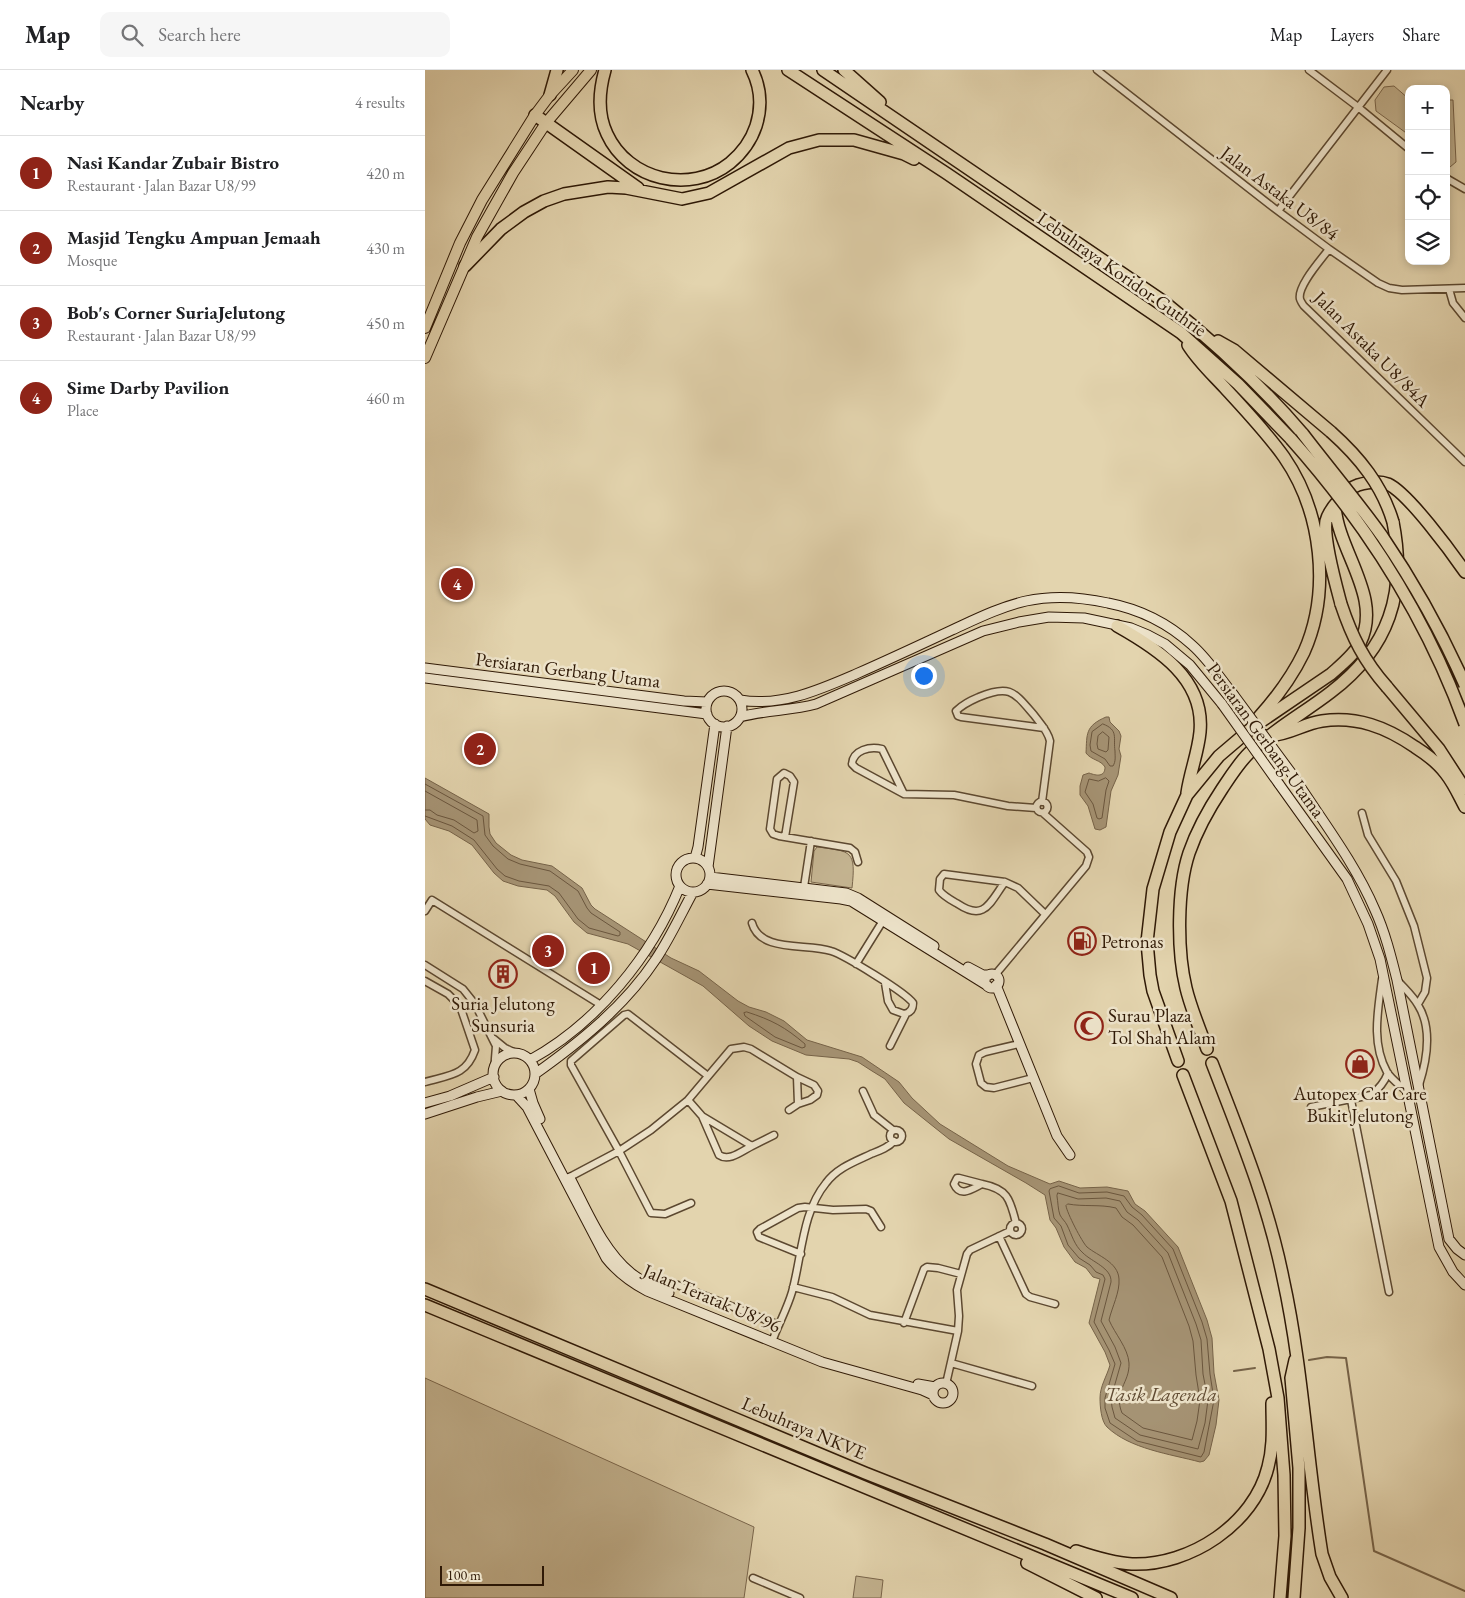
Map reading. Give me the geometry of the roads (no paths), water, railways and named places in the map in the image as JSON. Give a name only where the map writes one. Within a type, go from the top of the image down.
[{"type":"highway","points":[[550,95],[557,70]]},
{"type":"highway","points":[[605,70],[599,101],[607,134],[617,151],[630,164],[641,171],[662,178],[678,180],[709,176],[726,166],[740,154],[753,134],[759,116],[758,86],[752,70]]},
{"type":"highway","name":"Lebuhraya Koridor Guthrie","points":[[788,70],[946,173],[1181,333],[1238,384],[1291,439],[1352,516],[1391,573],[1431,644],[1465,724]]},
{"type":"highway","name":"Lebuhraya Koridor Guthrie","points":[[823,70],[1139,284],[1201,332],[1257,384],[1303,434],[1366,515],[1405,572],[1444,642],[1465,685]]},
{"type":"highway","points":[[844,70],[872,94],[894,118]]},
{"type":"highway","points":[[535,115],[646,193]]},
{"type":"highway","points":[[465,266],[501,229],[524,212],[544,201],[564,194],[608,187],[626,188],[681,198],[709,193],[789,148],[819,140],[853,140],[904,154],[946,173]]},
{"type":"highway","points":[[1201,332],[1234,350],[1345,444],[1370,474],[1385,500],[1393,522],[1397,553],[1396,587],[1391,613],[1376,646],[1361,666],[1331,692],[1267,736],[1235,769],[1207,812],[1194,841],[1185,868],[1179,937],[1181,966],[1189,1000],[1207,1049]]},
{"type":"highway","points":[[1181,333],[1203,364],[1245,409],[1283,456],[1303,492],[1317,542],[1319,584],[1312,629],[1304,652],[1289,680],[1279,696],[1256,720],[1253,727]]},
{"type":"highway","points":[[1465,572],[1447,547],[1405,497],[1389,484],[1373,482],[1355,486],[1345,492],[1326,521],[1334,578],[1353,636],[1372,669],[1439,748],[1465,786]]},
{"type":"highway","points":[[1187,795],[1219,756],[1253,727],[1331,674],[1356,649],[1365,629],[1366,602],[1340,535],[1335,506]]},
{"type":"highway","points":[[1117,626],[1145,641],[1172,663],[1181,673],[1194,694],[1197,703],[1200,726],[1187,795],[1170,832],[1153,889],[1147,942],[1153,991],[1178,1061]]},
{"type":"highway","points":[[1267,736],[1288,734],[1320,721],[1338,719],[1373,724],[1402,738],[1436,763],[1454,785],[1465,807]]},
{"type":"highway","points":[[1212,1063],[1256,1177],[1283,1277],[1297,1354],[1322,1554],[1330,1577],[1342,1598]]},
{"type":"highway","points":[[1183,1075],[1231,1201],[1267,1340],[1276,1384],[1281,1420],[1285,1502],[1281,1598]]},
{"type":"highway","name":"Lebuhraya NKVE","points":[[425,1289],[865,1473],[1045,1544],[1171,1598]]},
{"type":"highway","name":"Lebuhraya NKVE","points":[[425,1305],[1132,1598]]},
{"type":"highway","points":[[1294,1598],[1298,1556],[1299,1468],[1291,1378],[1297,1354]]},
{"type":"highway","points":[[1045,1544],[1114,1562],[1132,1564],[1149,1563],[1181,1556],[1208,1544],[1229,1529],[1249,1507],[1260,1489],[1265,1477],[1273,1439],[1272,1405],[1276,1384]]},
{"type":"highway","points":[[965,1530],[1096,1598]]},
{"type":"main road","points":[[425,328],[460,243],[482,200],[535,115],[573,70]]},
{"type":"main road","points":[[425,357],[477,237],[509,181],[546,123],[591,70]]},
{"type":"main road","points":[[1447,547],[1465,561]]},
{"type":"main road","name":"Persiaran Gerbang Utama","points":[[425,668],[684,701],[707,702],[710,697],[720,691],[731,692],[739,700],[760,702],[806,695],[884,662],[1000,608],[1027,600],[1061,597],[1083,599],[1116,604],[1155,619],[1176,632],[1201,653],[1292,774],[1357,873],[1375,910],[1391,955],[1449,1239],[1465,1255]]},
{"type":"main road","name":"Persiaran Gerbang Utama","points":[[727,726],[737,721],[740,717],[759,712],[792,710],[816,704],[983,631],[1019,622],[1049,617],[1084,618],[1131,628],[1165,644],[1190,665],[1222,704],[1347,880],[1368,924],[1383,975],[1439,1247],[1453,1272],[1465,1285]]},
{"type":"main road","name":"Persiaran Gerbang Utama","points":[[425,678],[707,714]]},
{"type":"main road","points":[[739,700],[742,711],[740,717]]},
{"type":"main road","points":[[707,702],[707,714],[715,724],[727,726],[708,867],[709,880],[699,891],[693,892],[684,889],[677,882],[676,870],[683,860],[695,858],[705,862],[708,867]]},
{"type":"main road","points":[[695,858],[715,724]]},
{"type":"main road","points":[[709,880],[832,890],[852,895],[992,986]]},
{"type":"main road","points":[[709,880],[841,899],[885,918],[975,972],[983,975],[992,975]]},
{"type":"main road","points":[[529,1060],[545,1052],[571,1032],[601,1005],[631,973],[647,952],[680,886]]},
{"type":"main road","points":[[535,1074],[561,1056],[591,1031],[625,999],[656,959],[693,892]]},
{"type":"main road","points":[[992,975],[985,981],[992,986],[1019,1044],[1057,1136],[1070,1155]]},
{"type":"main road","points":[[518,1054],[529,1060],[535,1069],[535,1080],[529,1089],[516,1095],[498,1088],[494,1074],[496,1064],[505,1056],[518,1054]]},
{"type":"main road","points":[[425,1103],[450,1096],[494,1074]]},
{"type":"main road","name":"Jalan Teratak U8/96","points":[[529,1089],[535,1109],[606,1258],[627,1279],[647,1291],[773,1339],[834,1360],[923,1385],[934,1391]]},
{"type":"main road","points":[[425,1114],[502,1091]]},
{"type":"main road","name":"Jalan Teratak U8/96","points":[[516,1095],[527,1107],[611,1253],[632,1274],[658,1288],[773,1339]]},
{"type":"main road","points":[[940,1384],[946,1384],[953,1392],[948,1402],[940,1403],[935,1399],[934,1391],[940,1384]]},
{"type":"street","name":"Jalan Astaka U8/84","points":[[1097,70],[1278,211],[1378,283],[1389,288],[1402,290],[1465,288]]},
{"type":"street","points":[[1309,70],[1405,146]]},
{"type":"street","points":[[1278,211],[1387,70]]},
{"type":"street","points":[[1450,180],[1465,189]]},
{"type":"street","points":[[1457,184],[1465,184]]},
{"type":"street","name":"Jalan Astaka U8/84A","points":[[1329,249],[1304,283],[1300,293],[1300,300],[1465,462]]},
{"type":"street","points":[[1449,289],[1453,304],[1465,318]]},
{"type":"street","points":[[1042,802],[1050,741],[1049,735],[1044,728],[1017,696],[1007,691],[995,691],[962,705],[956,711],[958,716],[961,717],[1044,728]]},
{"type":"street","points":[[904,794],[882,749],[870,748],[854,756],[852,764],[856,768],[904,794],[953,795],[1008,806],[1036,808],[1038,812],[1043,813],[1087,852],[1089,857],[1086,866],[992,975]]},
{"type":"street","points":[[785,837],[794,782],[785,773],[777,779],[771,829],[773,834],[785,837],[850,848],[855,852],[857,862]]},
{"type":"street","points":[[1036,808],[1037,804],[1042,802]]},
{"type":"street","points":[[1042,802],[1047,807],[1043,813]]},
{"type":"street","points":[[1361,814],[1369,835],[1396,881],[1414,926],[1427,978],[1425,992],[1418,1004]]},
{"type":"street","points":[[804,888],[811,841]]},
{"type":"street","points":[[1005,882],[986,907],[980,912],[974,913],[968,911],[939,890],[940,879],[944,874],[1005,882],[1018,888],[1045,914]]},
{"type":"street","points":[[425,911],[432,900],[601,1005]]},
{"type":"street","points":[[856,964],[885,918]]},
{"type":"street","points":[[752,924],[754,931],[765,941],[829,950],[839,954],[912,1001],[913,1008],[906,1014],[890,1046]]},
{"type":"street","points":[[425,965],[463,990],[471,999],[492,1036],[499,1044],[518,1054]]},
{"type":"street","points":[[1383,975],[1376,1032],[1388,1073],[1407,1092]]},
{"type":"street","points":[[425,980],[448,994],[460,1006],[474,1045],[473,1055],[465,1068],[460,1072],[425,1082]]},
{"type":"street","points":[[1397,980],[1418,1004],[1427,1030],[1427,1051],[1419,1086]]},
{"type":"street","points":[[885,983],[888,1001],[893,1010],[899,1014],[906,1014]]},
{"type":"street","points":[[460,1006],[471,999]]},
{"type":"street","points":[[691,1203],[665,1214],[651,1213],[571,1065],[571,1059],[594,1043],[624,1015],[628,1014],[708,1076]]},
{"type":"street","points":[[492,1036],[495,1046],[494,1074]]},
{"type":"street","points":[[1019,1044],[979,1055],[976,1064],[981,1083],[986,1087],[994,1088],[1033,1078]]},
{"type":"street","points":[[567,1178],[619,1151],[651,1130],[687,1100],[727,1052],[736,1047],[751,1049],[797,1077],[815,1085],[818,1091],[817,1095],[789,1110]]},
{"type":"street","points":[[1311,1107],[1371,1095],[1378,1090],[1388,1073]]},
{"type":"street","points":[[797,1077],[798,1104]]},
{"type":"street","points":[[773,1339],[793,1287],[812,1208],[817,1195],[826,1182],[838,1171],[901,1140],[903,1134],[899,1130],[893,1130],[874,1115],[863,1090]]},
{"type":"street","points":[[687,1100],[701,1116],[721,1157],[728,1158],[773,1136]]},
{"type":"street","points":[[1351,1100],[1389,1292]]},
{"type":"street","points":[[701,1116],[752,1146]]},
{"type":"street","points":[[893,1130],[890,1136],[894,1142]]},
{"type":"street","points":[[982,1184],[1001,1189],[1006,1195],[1012,1206],[1016,1222],[1021,1227],[1020,1233],[1015,1235],[1010,1231]]},
{"type":"street","points":[[801,1254],[759,1237],[757,1232],[760,1228],[798,1208],[866,1209],[871,1211],[881,1227]]},
{"type":"street","points":[[1010,1231],[1011,1224],[1016,1222]]},
{"type":"street","points":[[946,1384],[958,1331],[957,1290],[970,1250],[1010,1231]]},
{"type":"street","points":[[999,1236],[1026,1294],[1030,1297],[1055,1304]]},
{"type":"street","points":[[904,1323],[924,1269],[927,1267],[938,1268],[961,1274]]},
{"type":"street","points":[[658,1288],[668,1284],[675,1284],[779,1325]]},
{"type":"street","points":[[793,1287],[832,1297],[870,1315],[904,1323],[958,1331]]},
{"type":"street","points":[[951,1363],[1032,1386]]},
{"type":"street","points":[[753,1578],[800,1598]]},
{"type":"water","points":[[1109,717],[1110,722],[1119,731],[1121,736],[1119,749],[1121,756],[1118,775],[1111,791],[1106,827],[1100,830],[1095,829],[1088,806],[1080,795],[1080,786],[1083,775],[1089,773],[1100,775],[1104,773],[1105,767],[1086,753],[1091,727]]},
{"type":"water","name":"Tasik Lagenda","points":[[425,778],[489,814],[490,834],[496,843],[511,855],[522,860],[552,866],[582,888],[595,909],[671,958],[699,971],[738,1001],[784,1021],[807,1040],[862,1057],[899,1082],[912,1098],[940,1124],[1008,1166],[1050,1184],[1059,1181],[1080,1188],[1107,1187],[1128,1191],[1135,1204],[1145,1211],[1178,1247],[1207,1320],[1212,1338],[1214,1373],[1219,1400],[1216,1425],[1209,1455],[1204,1461],[1200,1462],[1139,1446],[1116,1434],[1103,1421],[1100,1394],[1110,1365],[1089,1323],[1100,1279],[1093,1277],[1086,1268],[1075,1262],[1064,1247],[1056,1228],[1050,1220],[1045,1195],[949,1139],[904,1103],[885,1079],[858,1062],[849,1059],[806,1055],[772,1041],[749,1026],[703,986],[628,944],[587,933],[574,922],[555,896],[547,890],[518,886],[503,881],[494,873],[472,845],[449,831],[430,825],[425,819]]},
{"type":"waterway","points":[[1309,1360],[1327,1357],[1346,1358],[1374,1551],[1465,1591]]},
{"type":"waterway","points":[[1234,1371],[1255,1368]]},
{"type":"place","name":"Sime Darby Pavilion","points":[[457,584]]},
{"type":"place","name":"Masjid Tengku Ampuan Jemaah","points":[[480,749]]},
{"type":"place","name":"Petronas","points":[[1082,941]]},
{"type":"place","name":"Bob's Corner SuriaJelutong","points":[[548,951]]},
{"type":"place","name":"Nasi Kandar Zubair Bistro","points":[[594,968]]},
{"type":"place","name":"Suria Jelutong Sunsuria","points":[[503,974]]},
{"type":"place","name":"Surau Plaza Tol Shah Alam","points":[[1089,1026]]},
{"type":"place","name":"Autopex Car Care Bukit Jelutong","points":[[1360,1064]]}]
